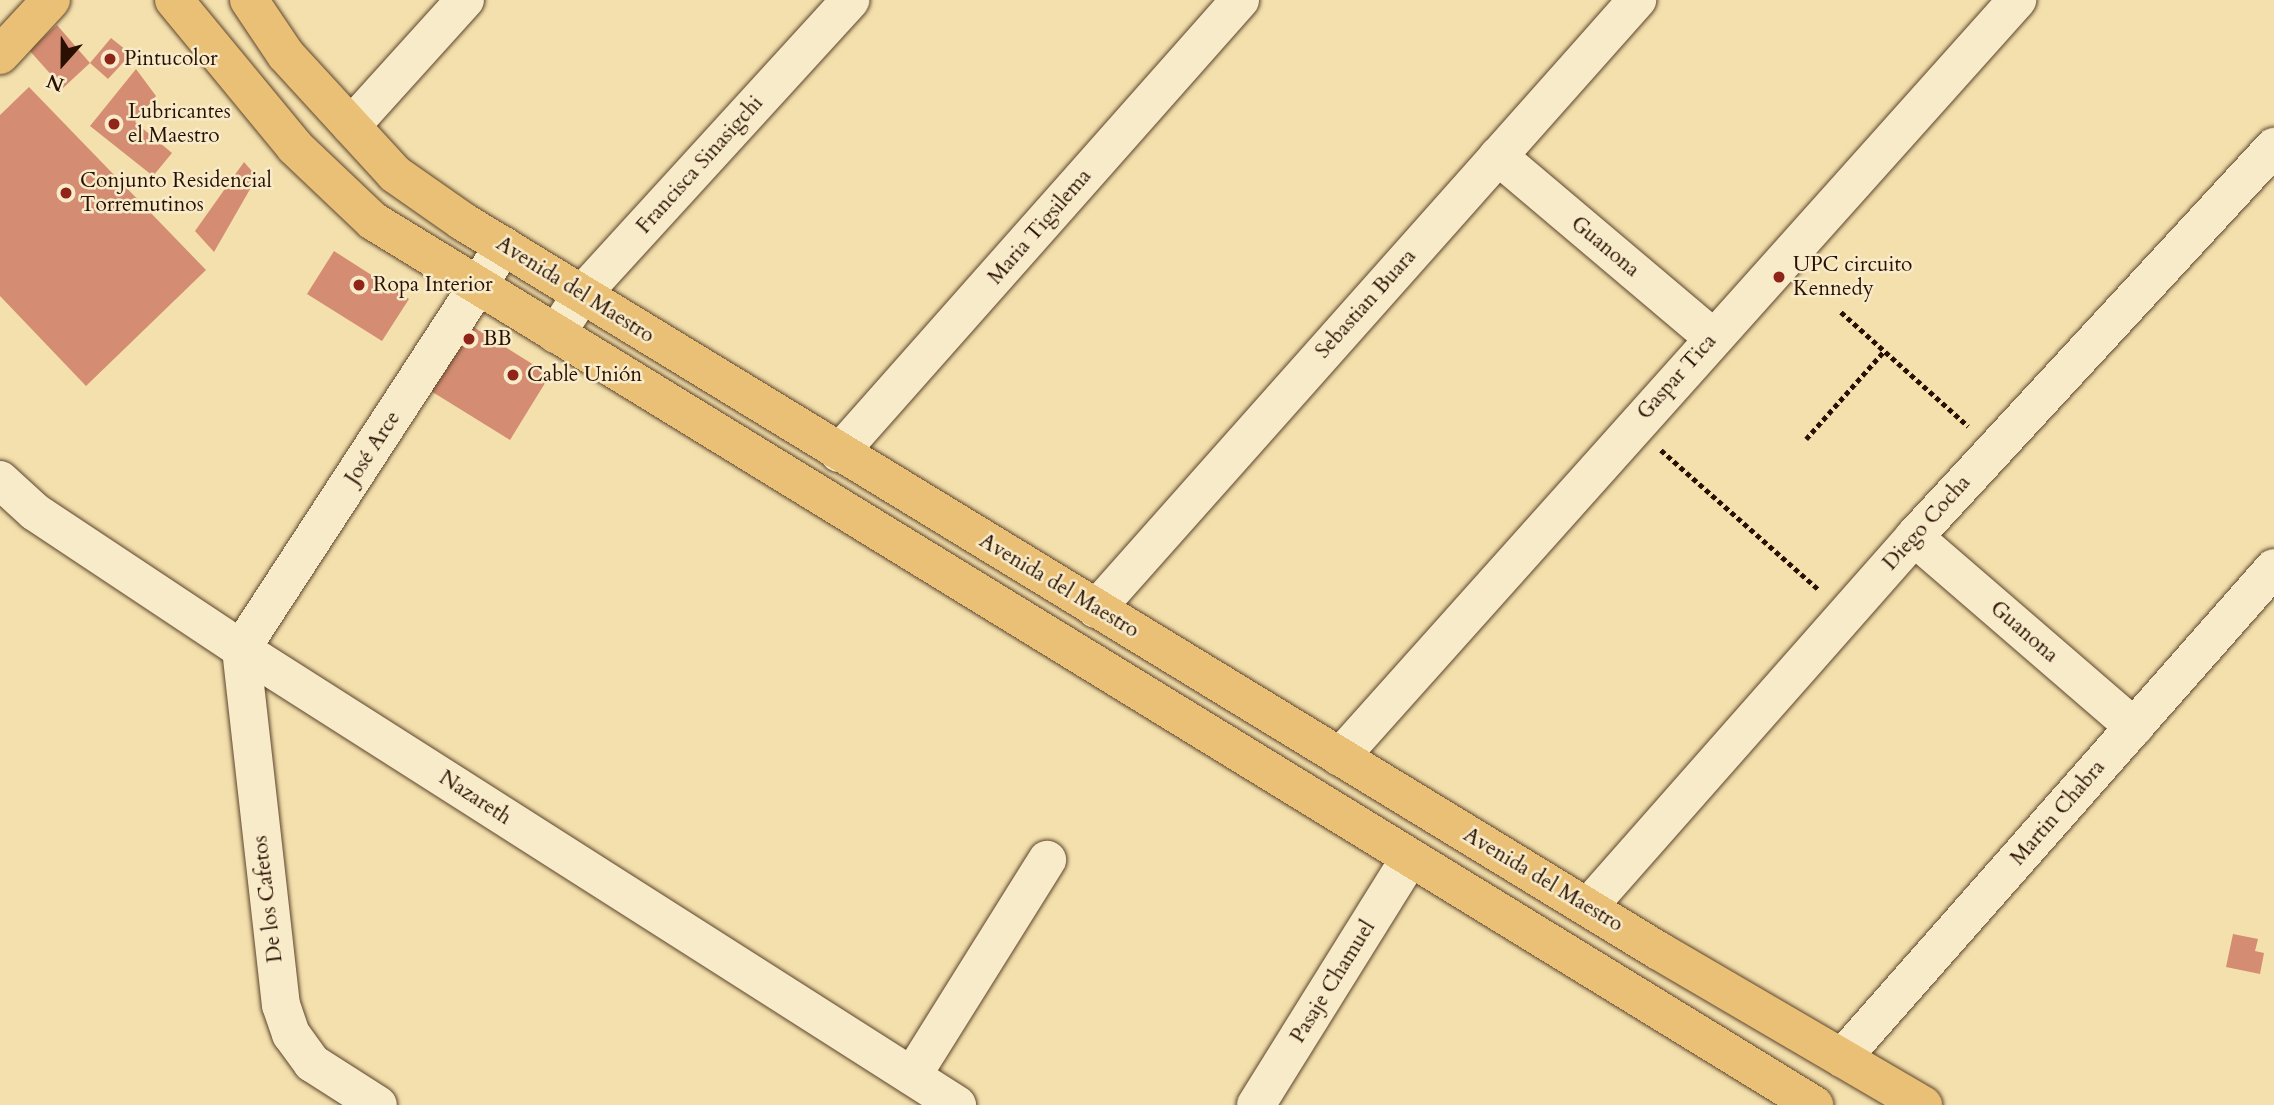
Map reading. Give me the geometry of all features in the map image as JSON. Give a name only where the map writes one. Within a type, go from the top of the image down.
[{"type":"main road","points":[[0,55],[51,0]]},
{"type":"main road","points":[[174,0],[295,147],[373,221],[1630,996],[1814,1105]]},
{"type":"main road","name":"Avenida del Maestro","points":[[249,0],[286,55],[395,174],[504,246],[839,453],[1659,951],[1923,1105]]},
{"type":"main road","points":[[886,537],[914,498]]},
{"type":"main road","points":[[1242,755],[1268,713]]},
{"type":"main road","points":[[1630,996],[1659,951]]},
{"type":"street","points":[[351,126],[465,0]]},
{"type":"street","name":"Francisca Sinasigchi","points":[[556,334],[582,294],[850,0]]},
{"type":"street","name":"Maria Tigsilema","points":[[839,453],[1240,0]]},
{"type":"street","name":"Sebastian Buara","points":[[1096,609],[1637,0]]},
{"type":"street","name":"Gaspar Tica","points":[[1340,757],[1712,337],[2017,0]]},
{"type":"street","name":"Diego Cocha","points":[[1588,907],[1914,537],[2274,147]]},
{"type":"street","name":"Guanona","points":[[1498,156],[1712,337]]},
{"type":"street","name":"José Arce","points":[[241,649],[504,246]]},
{"type":"street","name":"Nazareth","points":[[0,480],[35,512],[241,649],[957,1105]]},
{"type":"street","name":"Guanona","points":[[1914,537],[2134,727]]},
{"type":"street","name":"Martin Chabra","points":[[1842,1058],[2274,568]]},
{"type":"street","name":"De los Cafetos","points":[[241,649],[281,1005],[291,1034],[312,1063],[377,1105]]},
{"type":"street","name":"Pasaje Chamuel","points":[[1256,1105],[1409,859]]},
{"type":"street","points":[[912,1076],[1047,860]]},
{"type":"path","points":[[1841,312],[1995,450]]},
{"type":"path","points":[[1806,439],[1884,351]]},
{"type":"path","points":[[1633,426],[1846,614]]},
{"type":"building","points":[[57,25],[90,63],[63,88],[29,50]]},
{"type":"building","name":"Pintucolor","points":[[111,38],[131,54],[108,79],[90,63]]},
{"type":"building","name":"Lubricantes el Maestro","points":[[136,69],[156,96],[135,122],[172,153],[153,176],[90,126]]},
{"type":"building","name":"Conjunto Residencial Torremutinos","points":[[29,87],[206,270],[86,386],[0,296],[0,115]]},
{"type":"building","points":[[244,162],[257,177],[214,252],[195,231]]},
{"type":"building","points":[[334,251],[409,299],[382,341],[307,294]]},
{"type":"building","points":[[467,323],[550,375],[510,440],[426,388]]},
{"type":"building","points":[[2233,934],[2258,939],[2255,951],[2264,953],[2260,974],[2226,967]]},
{"type":"place","name":"Pintucolor","points":[[110,59]]},
{"type":"place","name":"Lubricantes el Maestro","points":[[114,124]]},
{"type":"place","name":"Conjunto Residencial Torremutinos","points":[[66,193]]},
{"type":"place","name":"UPC circuito Kennedy","points":[[1779,277]]},
{"type":"place","name":"Ropa Interior","points":[[359,285]]},
{"type":"place","name":"BB","points":[[469,339]]},
{"type":"place","name":"Cable Unión","points":[[513,375]]}]
